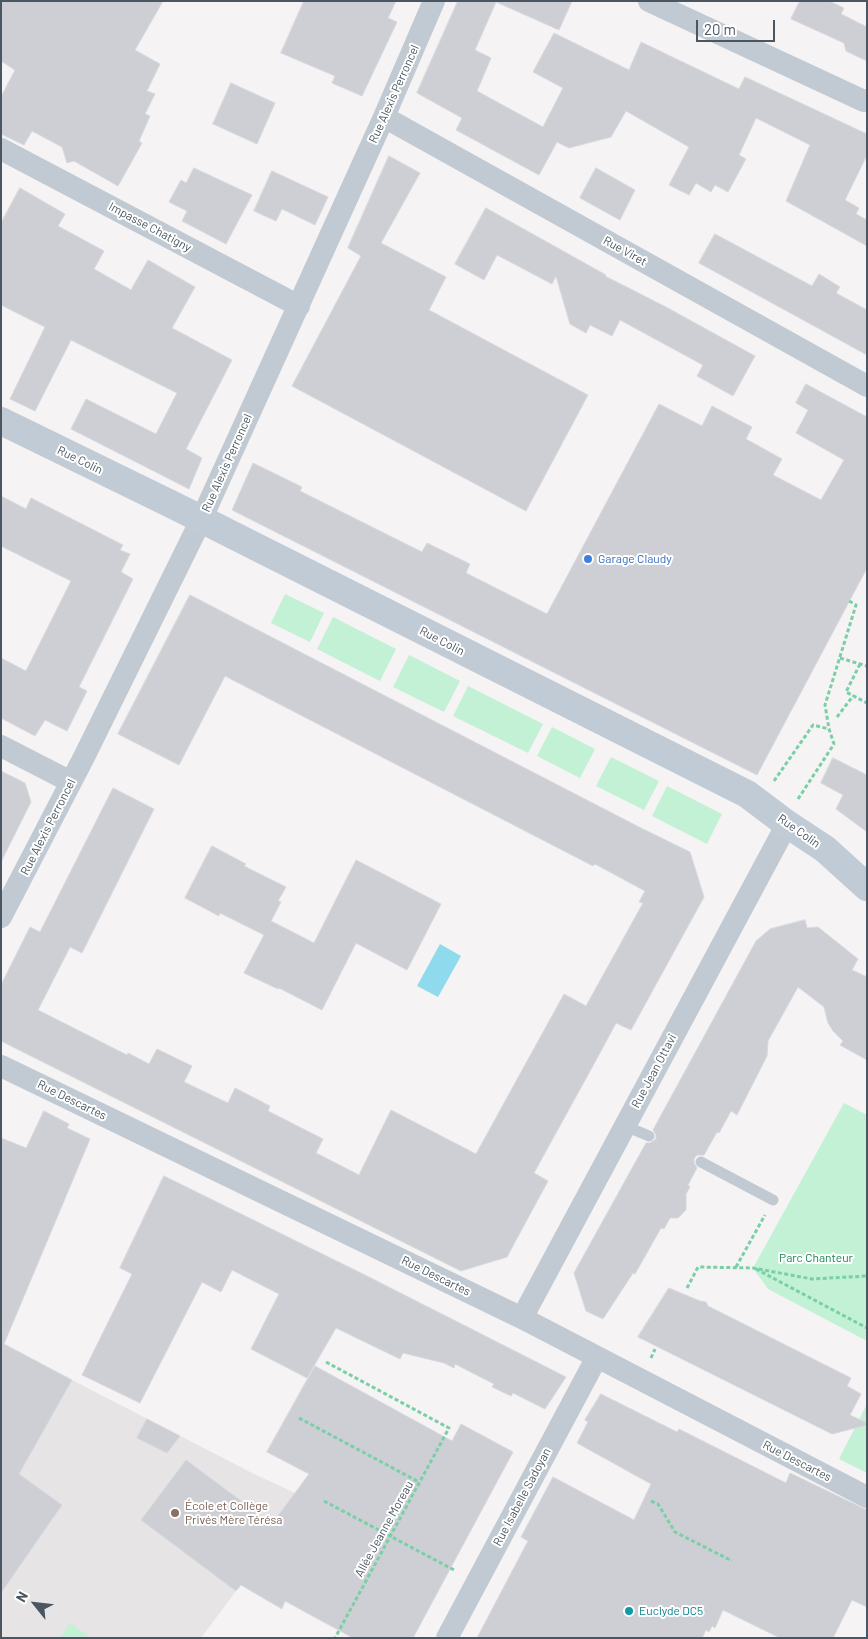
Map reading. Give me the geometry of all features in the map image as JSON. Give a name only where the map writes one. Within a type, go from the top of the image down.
[{"type":"street","name":"Rue Alexis Perroncel","points":[[1,917],[71,782],[201,520],[384,117],[434,1]]},
{"type":"street","points":[[649,1],[864,101],[867,100]]},
{"type":"street","name":"Rue Viret","points":[[384,117],[867,386]]},
{"type":"street","name":"Impasse Chatigny","points":[[1,149],[299,306]]},
{"type":"street","name":"Rue Colin","points":[[1,421],[747,794],[792,813],[825,849],[867,887]]},
{"type":"street","points":[[1,746],[71,782]]},
{"type":"street","name":"Rue Jean Ottavi","points":[[522,1318],[792,813]]},
{"type":"street","name":"Rue Descartes","points":[[1,1066],[522,1318],[867,1497]]},
{"type":"street","name":"Rue Isabelle Sadoyan","points":[[447,1638],[597,1357]]},
{"type":"lane","points":[[624,1126],[650,1136]]},
{"type":"lane","points":[[700,1162],[773,1200]]},
{"type":"path","points":[[792,813],[834,744],[825,705],[856,605],[849,601]]},
{"type":"path","points":[[840,658],[867,666]]},
{"type":"path","points":[[860,664],[846,692],[867,703]]},
{"type":"path","points":[[838,717],[853,696]]},
{"type":"path","points":[[769,788],[814,725],[829,728]]},
{"type":"path","points":[[736,1268],[773,1200]]},
{"type":"path","points":[[687,1288],[698,1267],[753,1268],[812,1279],[867,1276]]},
{"type":"path","points":[[753,1268],[867,1328]]},
{"type":"path","name":"Allée Jeanne Moreau","points":[[326,1362],[449,1428],[335,1638]]},
{"type":"path","points":[[299,1418],[420,1482]]},
{"type":"path","points":[[651,1500],[658,1504],[675,1532],[732,1561]]},
{"type":"path","points":[[324,1501],[461,1574]]},
{"type":"shaded area","name":"École et Collège Privés Mère Térésa","points":[[72,1380],[254,1474],[295,1493],[280,1532],[201,1638],[1,1638],[1,1593],[62,1505],[19,1474]]},
{"type":"green space","points":[[285,594],[324,613],[310,642],[271,623]]},
{"type":"green space","points":[[333,617],[396,649],[380,681],[317,649]]},
{"type":"green space","points":[[409,655],[460,681],[444,712],[393,687]]},
{"type":"green space","points":[[468,686],[543,724],[528,753],[453,716]]},
{"type":"green space","points":[[552,727],[595,749],[580,778],[537,756]]},
{"type":"green space","points":[[611,757],[659,781],[644,810],[596,786]]},
{"type":"green space","points":[[667,786],[722,814],[707,844],[652,816]]},
{"type":"green space","name":"Parc Chanteur","points":[[844,1103],[867,1115],[867,1341],[768,1289],[753,1268]]},
{"type":"green space","points":[[867,1404],[867,1473],[839,1459]]},
{"type":"green space","points":[[70,1623],[91,1638],[60,1638]]},
{"type":"water","points":[[440,944],[461,956],[438,997],[417,986]]},
{"type":"building","points":[[1,1],[163,1],[135,50],[160,64],[147,91],[155,94],[145,114],[150,116],[139,141],[142,143],[118,186],[74,161],[67,163],[62,147],[32,131],[24,145],[1,134],[1,97],[15,70],[1,61]]},
{"type":"building","points":[[304,1],[396,1],[388,18],[397,22],[362,96],[332,83],[335,76],[281,53]]},
{"type":"building","points":[[458,1],[572,1],[559,30],[496,2],[475,50],[491,58],[477,91],[543,127],[563,88],[533,72],[554,33],[629,70],[641,42],[739,89],[745,77],[867,134],[867,155],[845,200],[859,208],[856,214],[867,220],[867,246],[786,201],[810,145],[756,118],[739,155],[746,159],[728,192],[715,185],[711,192],[696,183],[689,195],[669,185],[689,147],[626,111],[611,137],[569,148],[557,142],[539,175],[456,130],[462,118],[417,93]]},
{"type":"building","points":[[800,1],[829,1],[844,8],[841,14],[867,27],[867,61],[846,51],[844,43],[791,19]]},
{"type":"building","points":[[231,83],[275,103],[257,144],[213,124]]},
{"type":"building","points":[[389,156],[420,173],[381,243],[446,277],[429,310],[588,395],[526,511],[292,386],[361,256],[348,248]]},
{"type":"building","points":[[194,168],[252,195],[226,244],[182,221],[187,211],[169,202],[181,180],[186,183]]},
{"type":"building","points":[[596,168],[635,190],[620,220],[580,198]]},
{"type":"building","points":[[272,171],[328,197],[315,225],[282,209],[276,221],[254,211]]},
{"type":"building","points":[[20,188],[65,214],[58,226],[104,251],[94,269],[131,290],[148,260],[195,287],[172,328],[232,360],[186,449],[202,458],[189,489],[71,429],[86,399],[156,434],[177,393],[71,340],[35,411],[10,399],[45,327],[1,305],[1,223]]},
{"type":"building","points":[[486,208],[605,276],[755,356],[733,396],[697,376],[703,365],[620,320],[612,336],[590,325],[586,333],[570,324],[556,276],[552,284],[497,255],[484,280],[455,264]]},
{"type":"building","points":[[715,234],[812,286],[819,274],[840,287],[836,293],[867,310],[867,355],[699,263]]},
{"type":"building","points":[[806,384],[867,417],[867,568],[757,775],[232,510],[253,463],[302,487],[300,491],[422,552],[427,543],[470,564],[466,573],[547,614],[659,404],[702,426],[712,406],[752,427],[746,439],[782,459],[773,475],[821,500],[844,460],[796,433],[808,410],[796,403]]},
{"type":"building","points":[[1,496],[26,509],[31,498],[123,545],[120,550],[130,554],[121,572],[133,579],[79,687],[87,691],[67,731],[45,720],[35,736],[1,718],[1,658],[26,671],[71,581],[1,546]]},
{"type":"building","points":[[190,595],[690,852],[704,897],[631,1030],[616,1023],[534,1173],[548,1181],[507,1257],[461,1271],[1,1041],[1,985],[30,927],[40,932],[113,788],[154,809],[82,953],[70,947],[38,1010],[127,1055],[128,1053],[149,1064],[157,1049],[192,1066],[184,1082],[228,1103],[235,1088],[270,1106],[268,1111],[323,1139],[316,1153],[359,1175],[391,1110],[476,1154],[564,994],[586,1006],[643,903],[639,902],[645,891],[225,676],[179,765],[118,734]]},
{"type":"building","points":[[833,758],[867,775],[867,832],[836,809],[843,795],[821,783]]},
{"type":"building","points":[[1,771],[25,783],[31,802],[1,862]]},
{"type":"building","points":[[212,846],[246,864],[244,866],[286,887],[278,901],[281,902],[271,921],[314,943],[356,860],[441,904],[407,970],[356,943],[322,1010],[244,973],[264,935],[220,913],[219,916],[185,898]]},
{"type":"building","points":[[805,920],[807,928],[818,927],[858,959],[852,970],[867,977],[867,1060],[840,1045],[843,1041],[828,1023],[824,1007],[798,987],[768,1041],[767,1056],[737,1115],[731,1111],[704,1155],[697,1155],[694,1159],[697,1168],[688,1185],[690,1187],[686,1194],[686,1210],[678,1218],[670,1218],[664,1229],[661,1228],[635,1274],[633,1273],[603,1319],[586,1311],[574,1273],[646,1143],[656,1139],[653,1130],[756,941],[770,929]]},
{"type":"building","points":[[44,1111],[69,1124],[67,1128],[90,1139],[4,1344],[72,1380],[19,1474],[62,1505],[1,1593],[1,1138],[26,1148]]},
{"type":"building","points":[[164,1176],[566,1377],[545,1409],[513,1393],[511,1396],[492,1387],[494,1384],[455,1364],[454,1368],[444,1363],[403,1353],[400,1359],[336,1328],[307,1378],[251,1349],[279,1294],[232,1270],[221,1292],[202,1282],[140,1403],[82,1375],[132,1274],[120,1268]]},
{"type":"building","points":[[669,1288],[706,1302],[708,1306],[851,1378],[847,1386],[861,1394],[850,1415],[867,1423],[867,1425],[832,1434],[638,1337]]},
{"type":"building","points":[[315,1366],[452,1441],[461,1424],[513,1452],[413,1638],[353,1638],[285,1601],[282,1609],[241,1585],[236,1591],[141,1520],[186,1460],[272,1524],[309,1474],[267,1452]]},
{"type":"building","points":[[601,1394],[677,1432],[679,1429],[786,1483],[790,1473],[867,1510],[867,1607],[852,1600],[833,1638],[780,1638],[723,1610],[715,1628],[712,1626],[709,1632],[706,1630],[702,1638],[477,1638],[528,1541],[521,1537],[553,1477],[634,1520],[651,1484],[577,1443],[588,1422],[585,1420]]},
{"type":"building","points":[[147,1419],[180,1436],[167,1453],[137,1438]]},
{"type":"place","name":"Garage Claudy","points":[[588,559]]},
{"type":"place","name":"École et Collège Privés Mère Térésa","points":[[175,1513]]},
{"type":"place","name":"Euclyde DC5","points":[[629,1611]]}]
